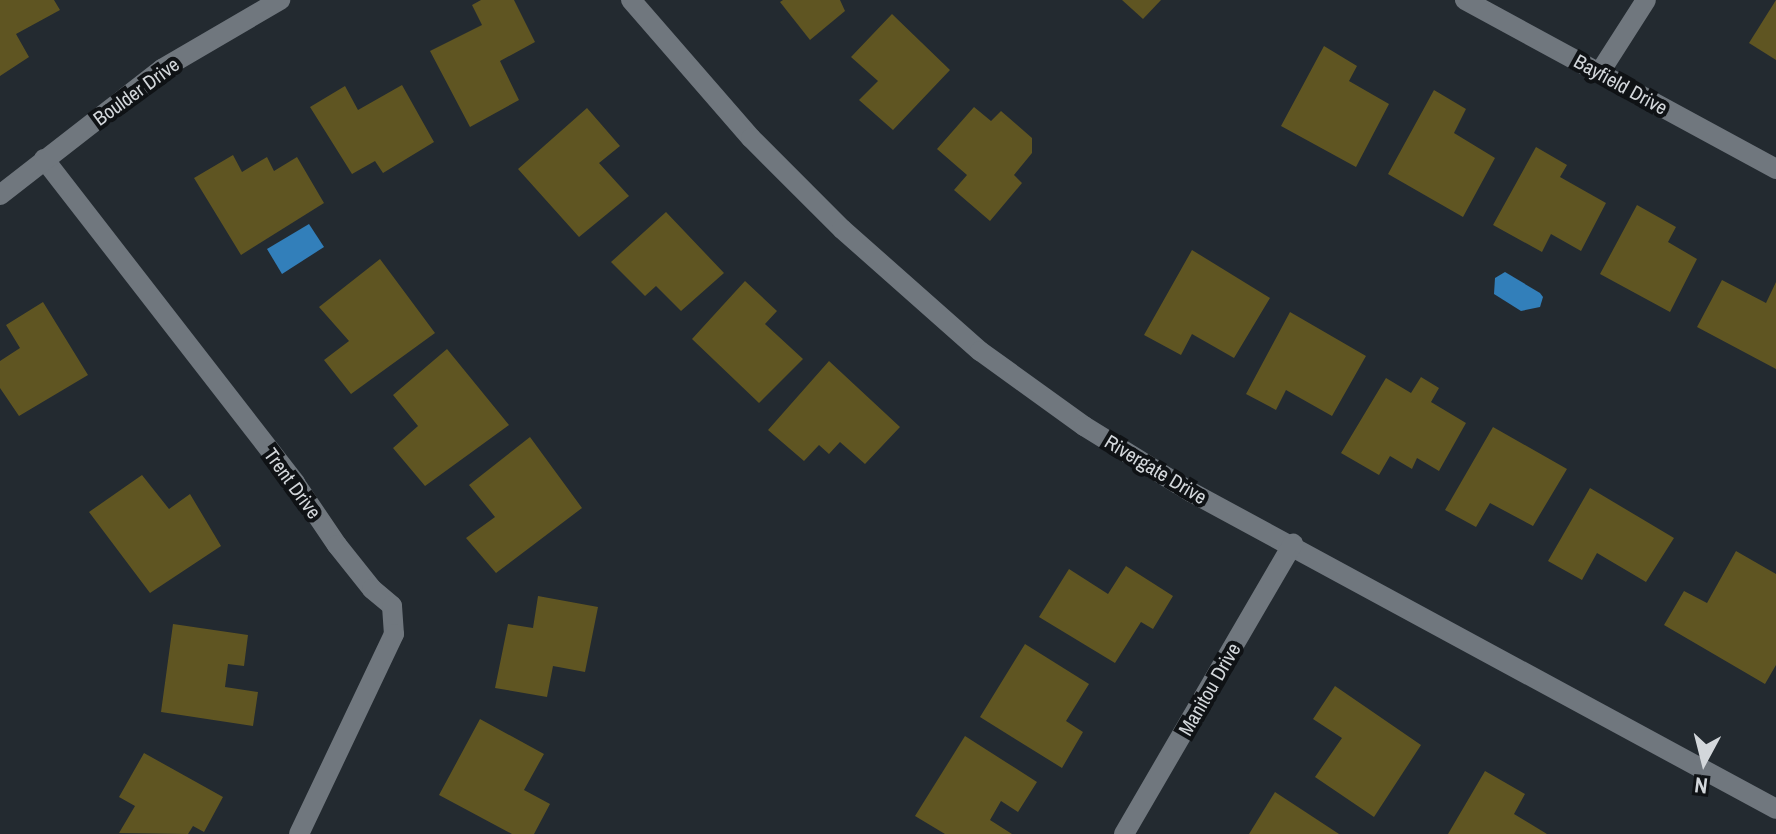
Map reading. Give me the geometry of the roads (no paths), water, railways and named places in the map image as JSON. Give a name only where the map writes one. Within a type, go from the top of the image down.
[{"type":"street","name":"Boulder Drive","points":[[0,195],[162,69],[280,0]]},
{"type":"street","name":"Rivergate Drive","points":[[631,0],[751,138],[842,229],[980,351],[1084,426],[1191,492],[1293,544],[1776,809]]},
{"type":"street","name":"Bayfield Drive","points":[[1465,0],[1776,169]]},
{"type":"street","points":[[1600,72],[1646,0]]},
{"type":"street","name":"Trent Drive","points":[[44,159],[295,483],[337,545],[372,589],[392,606],[394,634],[299,834]]},
{"type":"street","name":"Manitou Drive","points":[[1124,834],[1293,544]]},
{"type":"water","points":[[309,224],[324,247],[282,274],[267,249]]},
{"type":"water","points":[[1505,272],[1540,293],[1543,297],[1540,307],[1521,311],[1494,294],[1495,278]]}]
